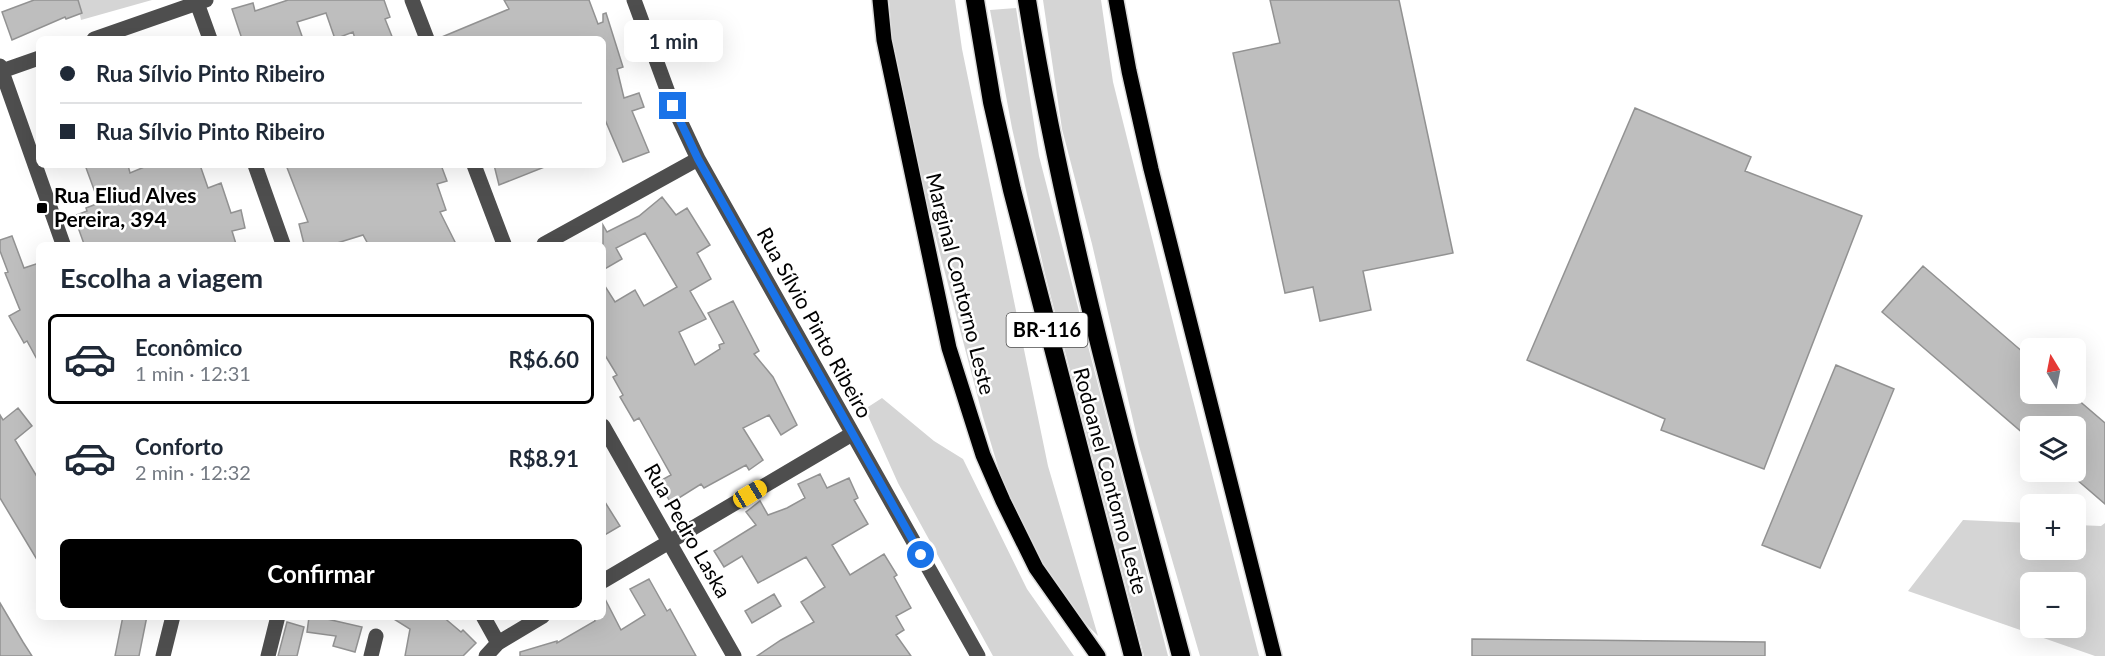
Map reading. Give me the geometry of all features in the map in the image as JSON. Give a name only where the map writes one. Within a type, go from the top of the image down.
[{"type":"highway","name":"Rodoanel Contorno Leste","points":[[975,0],[992,102],[1017,212],[1133,656]]},
{"type":"highway","name":"Rodoanel Contorno Leste","points":[[1027,0],[1056,165],[1079,269],[1181,656]]},
{"type":"main road","name":"Marginal Contorno Leste","points":[[880,0],[884,40],[949,348],[983,455],[1036,568],[1098,656]]},
{"type":"main road","points":[[1116,0],[1150,169],[1274,656]]},
{"type":"street","points":[[412,0],[426,36]]},
{"type":"street","name":"Rua Sílvio Pinto Ribeiro","points":[[634,0],[673,106],[698,159],[978,656]]},
{"type":"street","points":[[103,36],[201,2],[209,36]]},
{"type":"street","points":[[36,59],[1,68],[36,167]]},
{"type":"street","points":[[548,242],[698,159]]},
{"type":"street","points":[[36,168],[62,242]]},
{"type":"street","points":[[256,168],[282,242]]},
{"type":"street","points":[[475,168],[503,242]]},
{"type":"street","name":"Rua Pedro Laska","points":[[606,431],[734,656]]},
{"type":"street","points":[[606,579],[852,435]]},
{"type":"street","points":[[163,656],[172,620]]},
{"type":"street","points":[[268,656],[277,620]]},
{"type":"street","points":[[485,620],[498,643]]},
{"type":"street","points":[[486,656],[498,643],[536,620]]},
{"type":"street","points":[[371,656],[376,636]]},
{"type":"shaded area","points":[[77,0],[152,0],[81,20]]},
{"type":"shaded area","points":[[889,0],[955,0],[962,49],[1048,466],[1098,636],[1082,620],[1043,566],[1008,500],[983,417],[914,155],[892,37]]},
{"type":"shaded area","points":[[1043,0],[1101,0],[1113,82],[1259,656],[1200,656],[1139,446],[1092,244],[1062,129]]},
{"type":"shaded area","points":[[1016,8],[1039,156],[1168,656],[1144,656],[1045,274],[1012,128],[990,10]]},
{"type":"shaded area","points":[[882,398],[934,441],[963,459],[1027,589],[1074,656],[993,656],[898,483],[865,409]]},
{"type":"shaded area","points":[[1963,520],[2020,523],[2020,560],[2086,560],[2086,525],[2101,526],[2105,523],[2105,656],[2095,656],[2043,638],[2086,638],[2086,572],[2020,572],[2020,630],[1908,591]]},
{"type":"building","points":[[34,0],[78,0],[82,13],[66,19],[65,17],[12,40],[2,12]]},
{"type":"building","points":[[288,0],[384,0],[390,17],[385,19],[392,36],[354,36],[353,32],[334,36],[326,13],[297,22],[302,36],[241,36],[232,9],[253,3],[255,11]]},
{"type":"building","points":[[504,0],[589,0],[598,24],[603,22],[603,14],[606,13],[623,67],[617,69],[624,98],[639,93],[644,107],[632,111],[649,152],[623,162],[606,122],[606,36],[444,36],[509,9]]},
{"type":"building","points":[[1270,0],[1399,0],[1453,253],[1363,271],[1371,310],[1320,321],[1313,287],[1285,293],[1233,53],[1280,43]]},
{"type":"building","points":[[1635,108],[1751,157],[1745,171],[1862,216],[1764,469],[1661,430],[1665,419],[1527,360]]},
{"type":"building","points":[[86,168],[129,168],[130,173],[142,168],[201,168],[208,188],[221,183],[231,213],[241,210],[245,228],[232,231],[235,242],[83,242],[74,216],[99,203]]},
{"type":"building","points":[[287,168],[442,168],[447,181],[437,184],[446,210],[440,212],[455,242],[367,242],[363,235],[340,242],[304,242],[299,224],[308,222]]},
{"type":"building","points":[[495,168],[542,168],[499,185]]},
{"type":"building","points":[[662,197],[676,215],[687,208],[710,245],[697,253],[711,279],[690,291],[706,319],[679,332],[695,365],[720,349],[719,345],[724,343],[708,313],[733,301],[759,351],[754,354],[773,377],[797,425],[781,435],[769,415],[743,428],[763,460],[749,470],[746,465],[704,488],[701,484],[671,503],[658,482],[671,475],[639,418],[634,421],[620,397],[623,395],[613,377],[617,375],[606,357],[606,288],[615,302],[635,290],[644,306],[677,287],[645,233],[616,248],[622,259],[606,268],[606,242],[603,242],[603,225],[607,232],[639,216]]},
{"type":"building","points":[[12,236],[24,268],[36,264],[36,358],[27,341],[24,343],[9,316],[20,310],[5,273],[8,272],[0,251],[0,240]]},
{"type":"building","points":[[1923,266],[2020,350],[2020,404],[2083,404],[2105,423],[2105,504],[2079,482],[2086,482],[2086,416],[2020,416],[2020,431],[1882,312]]},
{"type":"building","points":[[1836,365],[1894,389],[1820,568],[1762,545]]},
{"type":"building","points":[[18,408],[32,426],[15,440],[36,475],[36,558],[0,498],[0,415],[3,420]]},
{"type":"building","points":[[820,474],[827,488],[849,478],[858,498],[854,500],[868,524],[832,545],[850,575],[884,554],[897,575],[894,577],[911,608],[896,616],[904,630],[896,635],[911,656],[757,656],[814,622],[801,602],[825,587],[806,557],[758,583],[742,556],[724,567],[714,551],[756,525],[746,512],[760,501],[768,515],[787,508],[805,498],[798,484]]},
{"type":"building","points":[[606,504],[620,526],[606,534]]},
{"type":"building","points":[[649,579],[667,611],[670,609],[696,656],[520,656],[520,652],[557,641],[557,643],[595,620],[606,620],[606,601],[621,630],[645,615],[630,589]]},
{"type":"building","points":[[774,594],[781,606],[752,623],[745,611]]},
{"type":"building","points":[[0,603],[23,642],[32,656],[0,656]]},
{"type":"building","points":[[122,620],[146,620],[139,656],[115,656]]},
{"type":"building","points":[[309,620],[331,620],[362,627],[355,652],[333,646],[336,636],[307,632]]},
{"type":"building","points":[[395,620],[447,620],[461,632],[463,630],[476,643],[463,656],[405,656],[410,629]]},
{"type":"building","points":[[287,622],[304,627],[297,656],[278,656]]},
{"type":"building","points":[[1472,639],[1765,642],[1765,656],[1472,656]]},
{"type":"place","name":"Rua Eliud Alves Pereira, 394","points":[[42,208]]},
{"type":"route","points":[[673,106],[698,159],[921,555]]}]
